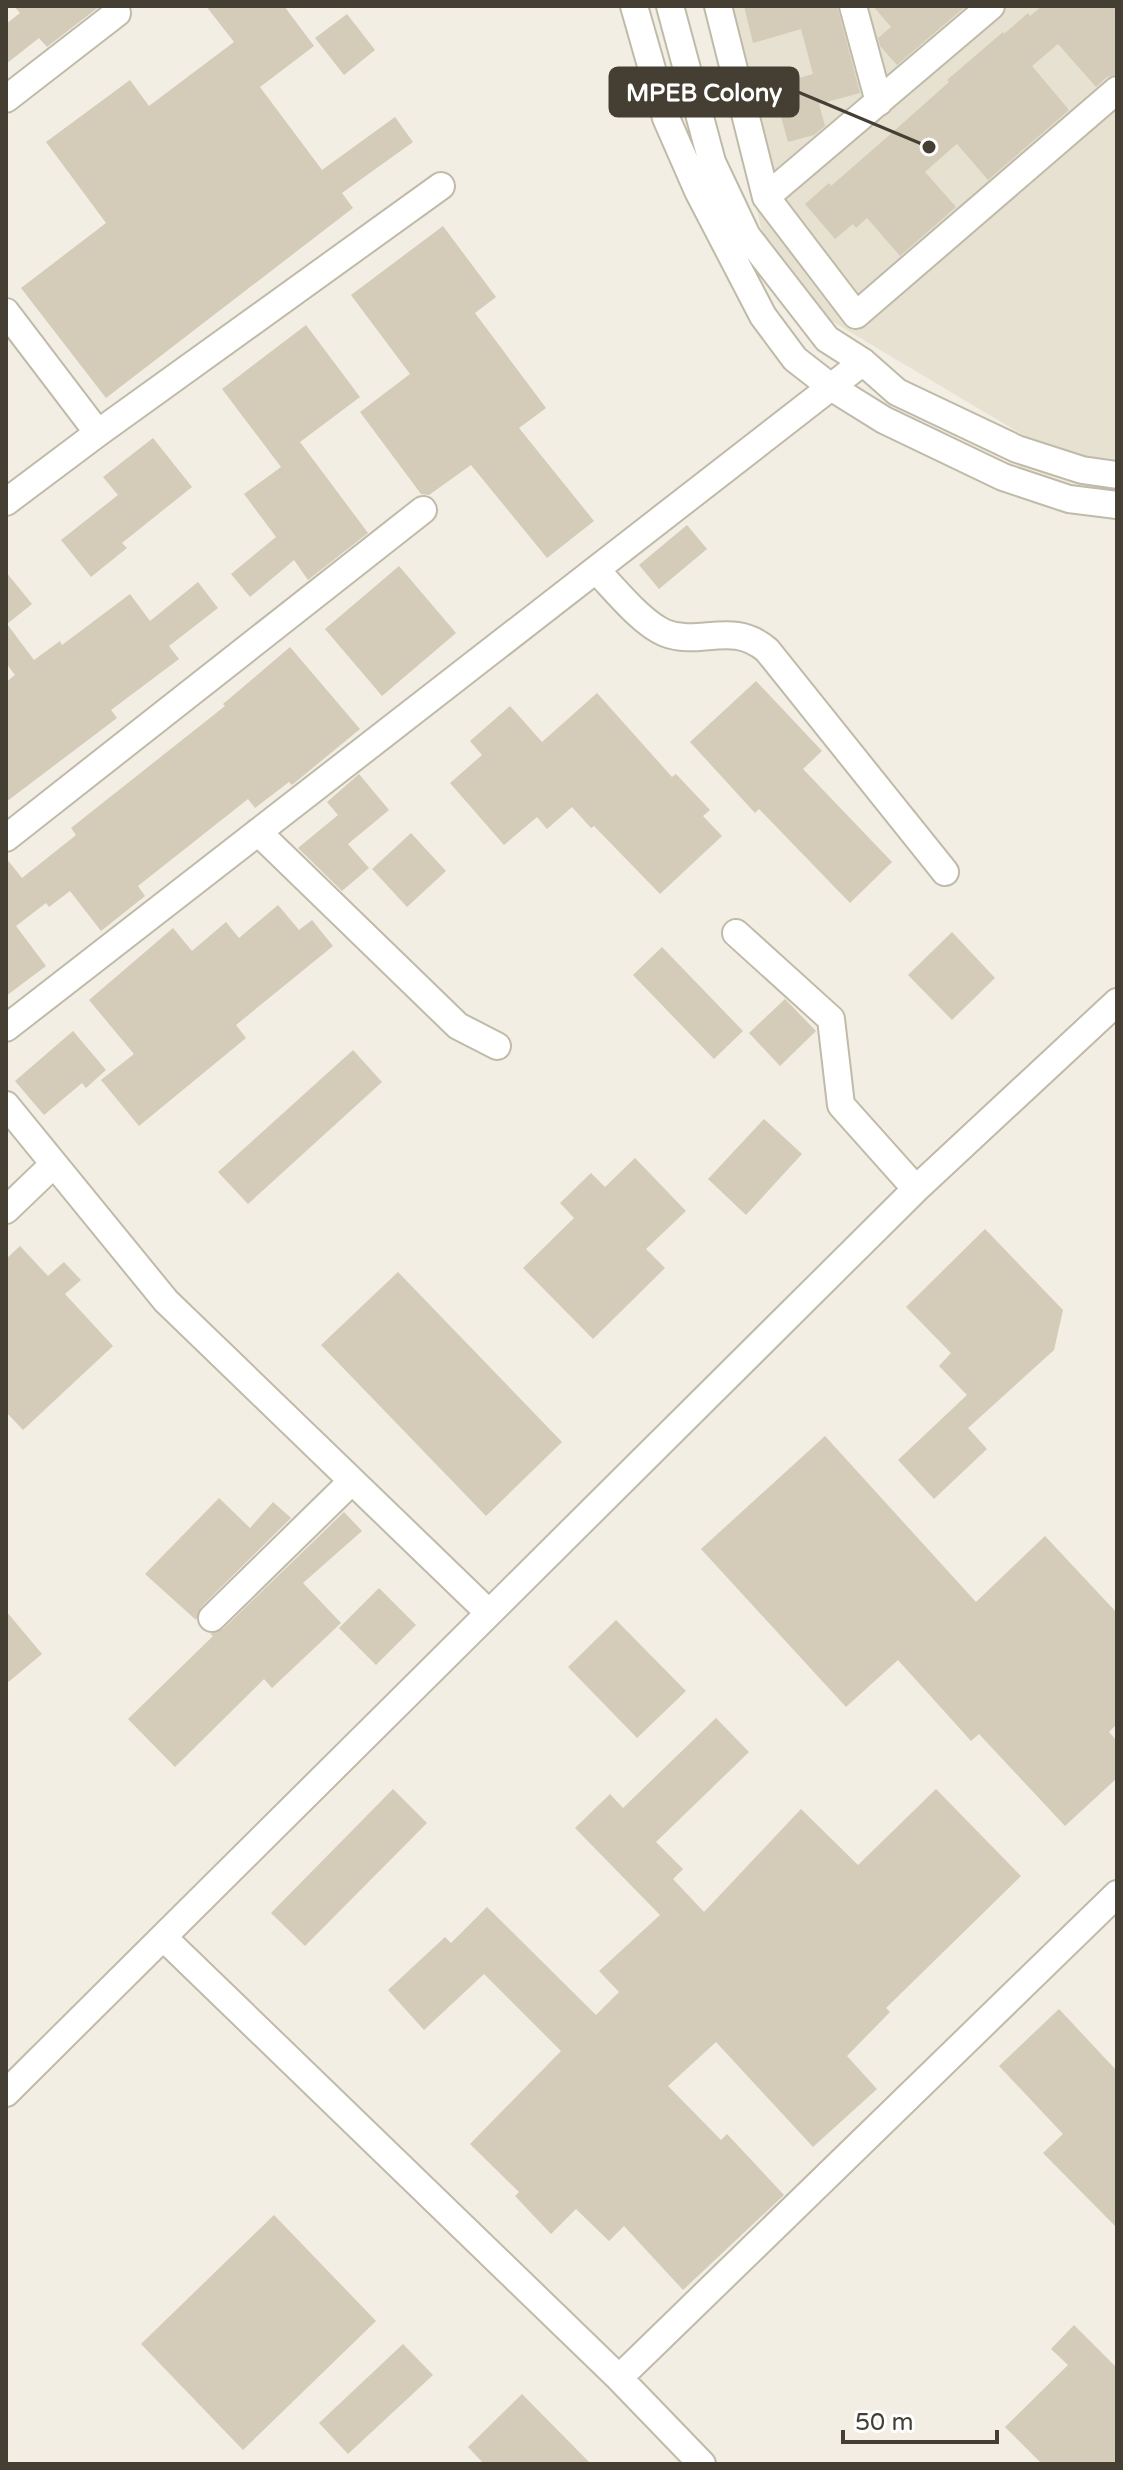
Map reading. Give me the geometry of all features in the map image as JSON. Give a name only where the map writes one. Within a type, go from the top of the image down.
[{"type":"street","points":[[634,6],[666,118],[698,191],[763,316],[795,359],[831,387],[884,420],[1003,477],[1069,499],[1117,505]]},
{"type":"street","points":[[670,6],[712,162],[747,236],[827,339],[863,362],[897,392],[1017,449],[1082,470],[1117,475]]},
{"type":"street","points":[[718,6],[766,197],[856,315],[1117,90]]},
{"type":"street","points":[[853,6],[879,102]]},
{"type":"street","points":[[766,197],[991,6]]},
{"type":"street","points":[[6,99],[117,13]]},
{"type":"street","points":[[6,502],[441,186]]},
{"type":"street","points":[[6,312],[98,433]]},
{"type":"street","points":[[6,1028],[863,362]]},
{"type":"street","points":[[6,838],[423,510]]},
{"type":"street","points":[[596,570],[649,623],[667,633],[741,635],[755,640],[767,650],[945,872]]},
{"type":"street","points":[[258,832],[458,1026],[497,1046]]},
{"type":"street","points":[[736,933],[831,1019],[841,1105],[916,1189]]},
{"type":"street","points":[[6,2093],[916,1189],[1117,1002]]},
{"type":"street","points":[[6,1105],[166,1301],[489,1613]]},
{"type":"street","points":[[6,1210],[54,1164]]},
{"type":"street","points":[[212,1618],[352,1481]]},
{"type":"street","points":[[619,2378],[1117,1894]]},
{"type":"street","points":[[163,1937],[619,2378],[702,2464]]},
{"type":"shaded area","points":[[706,6],[1117,6],[1117,475],[1082,470],[776,288]]},
{"type":"building","points":[[14,6],[100,6],[47,47],[39,38],[6,64],[6,24],[20,13]]},
{"type":"building","points":[[206,6],[284,6],[314,46],[260,87],[322,170],[395,117],[413,142],[342,193],[353,208],[106,398],[21,288],[106,223],[46,142],[130,80],[149,106],[234,42]]},
{"type":"building","points":[[744,6],[837,6],[860,93],[819,104],[825,126],[814,135],[788,142],[780,113],[772,115],[765,88],[813,74],[801,29],[753,43]]},
{"type":"building","points":[[873,6],[966,6],[897,65],[880,46],[878,38],[891,27]]},
{"type":"building","points":[[1042,6],[1117,6],[1117,74],[1107,77],[1096,87],[1058,44],[1032,66],[1069,110],[988,180],[957,144],[952,148],[925,172],[956,207],[900,256],[867,218],[856,228],[853,224],[835,239],[805,204],[829,183],[831,186],[1003,32]]},
{"type":"building","points":[[347,14],[375,50],[344,75],[315,38]]},
{"type":"building","points":[[443,226],[496,297],[475,313],[546,408],[519,428],[594,521],[547,558],[471,465],[429,495],[421,494],[360,412],[410,374],[351,295]]},
{"type":"building","points":[[306,325],[360,397],[300,442],[368,533],[308,580],[294,560],[250,597],[231,574],[276,537],[244,494],[281,467],[222,389]]},
{"type":"building","points":[[153,438],[192,487],[122,543],[127,548],[91,577],[61,540],[118,495],[103,477]]},
{"type":"building","points":[[687,525],[707,549],[659,589],[639,565]]},
{"type":"building","points":[[399,566],[456,633],[382,696],[325,629]]},
{"type":"building","points":[[6,572],[32,604],[7,624],[34,660],[60,641],[62,645],[130,594],[150,621],[198,582],[218,608],[169,646],[179,659],[111,710],[117,718],[6,802],[6,682],[15,675],[6,663]]},
{"type":"building","points":[[290,647],[360,729],[292,785],[289,782],[255,808],[248,799],[138,886],[145,896],[101,931],[70,891],[49,907],[46,903],[16,926],[46,966],[6,996],[6,858],[22,878],[76,835],[71,828],[225,706],[223,704]]},
{"type":"building","points":[[756,681],[822,751],[803,769],[892,862],[850,903],[759,809],[755,813],[690,742]]},
{"type":"building","points":[[597,693],[672,777],[676,774],[710,810],[703,816],[722,836],[660,894],[572,807],[547,829],[537,817],[504,845],[450,783],[482,755],[470,741],[510,706],[542,742]]},
{"type":"building","points":[[359,774],[389,810],[348,844],[369,868],[342,891],[298,848],[338,815],[327,802]]},
{"type":"building","points":[[411,833],[446,871],[407,907],[372,869]]},
{"type":"building","points":[[278,905],[299,930],[312,920],[333,946],[236,1025],[246,1038],[139,1126],[101,1080],[134,1054],[89,1000],[173,928],[192,951],[226,922],[239,938]]},
{"type":"building","points":[[952,932],[995,978],[952,1020],[908,975]]},
{"type":"building","points":[[662,947],[743,1031],[714,1059],[633,975]]},
{"type":"building","points":[[785,999],[816,1031],[780,1066],[749,1033]]},
{"type":"building","points":[[73,1031],[106,1070],[86,1088],[82,1083],[44,1115],[15,1081]]},
{"type":"building","points":[[353,1050],[382,1082],[248,1204],[218,1172]]},
{"type":"building","points":[[764,1119],[802,1154],[746,1215],[708,1179]]},
{"type":"building","points":[[635,1158],[686,1211],[646,1249],[665,1268],[593,1339],[523,1268],[574,1218],[560,1203],[591,1173],[605,1187]]},
{"type":"building","points":[[985,1229],[1063,1310],[1054,1350],[968,1428],[987,1449],[934,1499],[898,1460],[967,1395],[939,1366],[951,1353],[906,1307]]},
{"type":"building","points":[[20,1246],[48,1276],[64,1262],[81,1280],[65,1294],[113,1346],[23,1430],[6,1412],[6,1259]]},
{"type":"building","points":[[398,1272],[562,1442],[486,1516],[321,1345]]},
{"type":"building","points":[[825,1436],[976,1602],[1045,1536],[1117,1613],[1117,1724],[1109,1732],[1117,1741],[1117,1778],[1065,1826],[979,1734],[971,1741],[898,1660],[846,1707],[701,1549]]},
{"type":"building","points":[[219,1498],[250,1528],[273,1502],[291,1518],[201,1607],[196,1620],[145,1574]]},
{"type":"building","points":[[344,1512],[362,1531],[303,1583],[341,1623],[272,1688],[264,1679],[175,1767],[128,1719],[213,1636],[210,1634],[223,1629]]},
{"type":"building","points":[[379,1588],[416,1625],[376,1665],[339,1628]]},
{"type":"building","points":[[6,1611],[42,1654],[6,1684]]},
{"type":"building","points":[[616,1620],[686,1691],[637,1738],[568,1667]]},
{"type":"building","points":[[716,1718],[749,1752],[656,1842],[683,1869],[673,1879],[704,1912],[801,1809],[858,1865],[936,1789],[1021,1876],[886,2008],[890,2012],[847,2056],[877,2089],[813,2147],[716,2042],[668,2086],[721,2140],[727,2134],[784,2195],[683,2290],[624,2226],[609,2241],[576,2209],[551,2234],[515,2196],[519,2192],[470,2144],[561,2051],[484,1974],[424,2030],[388,1990],[445,1937],[451,1943],[487,1907],[596,2015],[619,1992],[599,1971],[660,1915],[575,1828],[610,1794],[623,1808]]},
{"type":"building","points":[[393,1789],[427,1823],[305,1946],[271,1913]]},
{"type":"building","points":[[1059,2009],[1117,2071],[1117,2228],[1043,2153],[1063,2134],[999,2066]]},
{"type":"building","points":[[274,2215],[376,2321],[243,2450],[141,2344]]},
{"type":"building","points":[[1074,2325],[1117,2368],[1117,2464],[1042,2464],[1005,2427],[1068,2365],[1051,2349]]},
{"type":"building","points":[[403,2344],[433,2375],[348,2454],[319,2423]]},
{"type":"building","points":[[522,2394],[591,2464],[484,2464],[468,2447]]},
{"type":"place","name":"MPEB Colony","points":[[929,147]]}]
